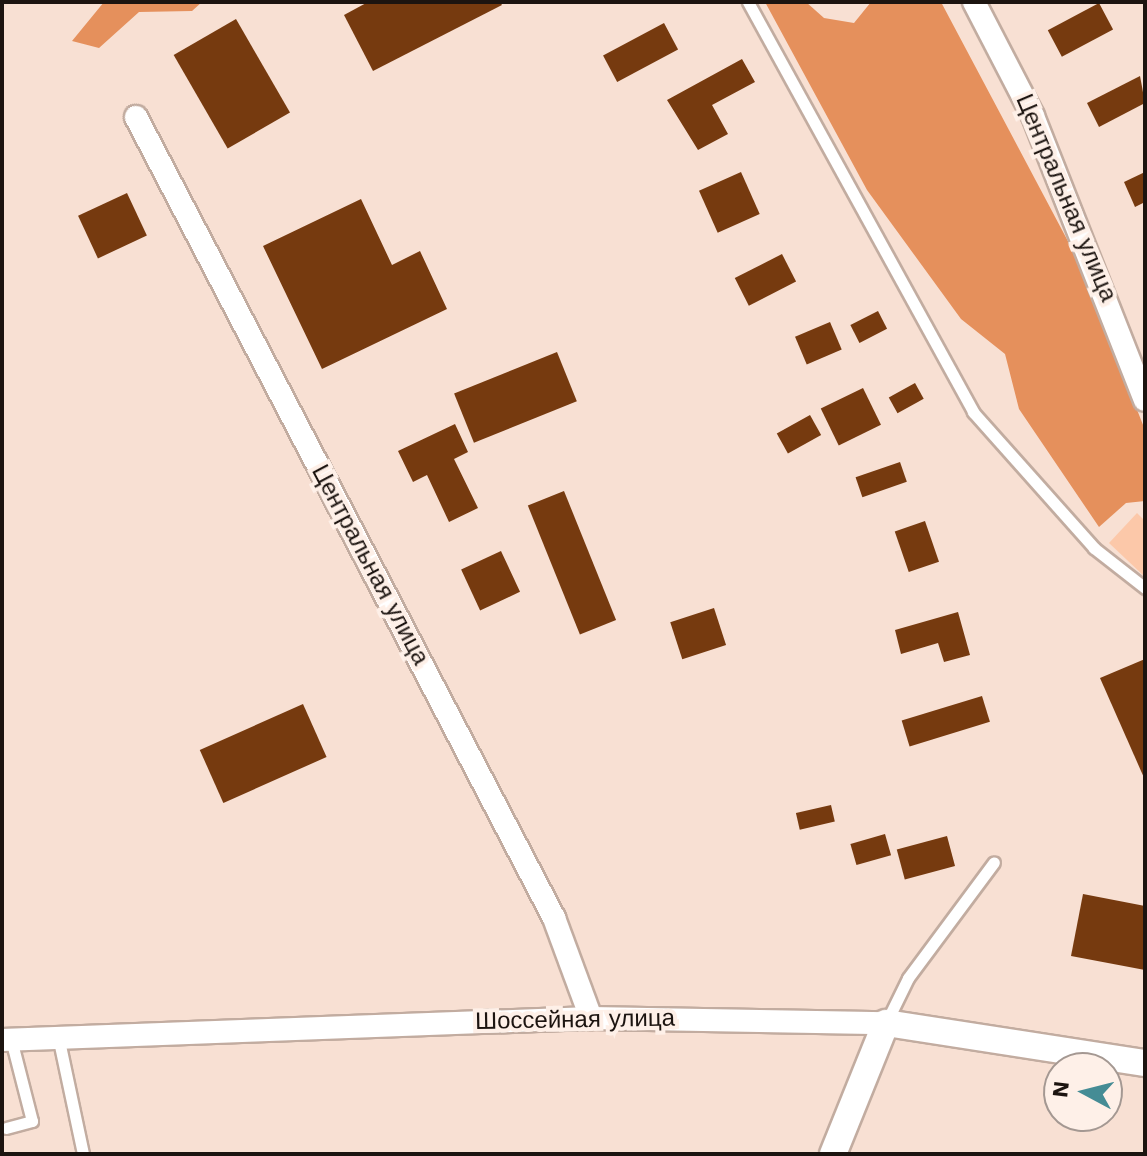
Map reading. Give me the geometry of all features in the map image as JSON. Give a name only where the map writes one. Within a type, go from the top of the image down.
[{"type":"street","name":"Центральная улица","points":[[974,2],[1033,116],[1145,400]]},
{"type":"street","name":"Центральная улица","points":[[136,117],[554,918],[591,1018]]},
{"type":"street","name":"Шоссейная улица","points":[[7,1039],[591,1018],[886,1023],[1145,1063]]},
{"type":"street","points":[[833,1154],[886,1023]]},
{"type":"lane","points":[[748,2],[973,412],[1094,548],[1145,588]]},
{"type":"lane","points":[[886,1023],[908,978],[994,862]]},
{"type":"lane","points":[[58,1036],[83,1154]]},
{"type":"lane","points":[[6,1128],[32,1121],[7,1039]]},
{"type":"shaded area","points":[[104,2],[202,2],[192,11],[139,12],[99,48],[72,41]]},
{"type":"shaded area","points":[[765,2],[806,2],[824,18],[854,23],[871,2],[941,2],[1079,262],[1145,430],[1145,501],[1126,503],[1099,527],[1019,409],[1005,354],[961,319],[867,190]]},
{"type":"shaded area","points":[[1137,513],[1145,521],[1145,577],[1109,543]]},
{"type":"building","points":[[368,2],[500,2],[502,5],[373,71],[344,15]]},
{"type":"building","points":[[1099,3],[1113,29],[1062,57],[1048,30]]},
{"type":"building","points":[[236,19],[290,113],[228,149],[174,55]]},
{"type":"building","points":[[664,23],[678,49],[617,82],[603,55]]},
{"type":"building","points":[[742,59],[755,82],[712,105],[728,134],[698,150],[667,100]]},
{"type":"building","points":[[1140,76],[1145,103],[1099,127],[1087,103]]},
{"type":"building","points":[[741,172],[760,214],[718,233],[699,191]]},
{"type":"building","points":[[1145,172],[1145,202],[1135,207],[1124,182]]},
{"type":"building","points":[[127,193],[147,236],[98,258],[78,216]]},
{"type":"building","points":[[361,199],[392,265],[420,251],[447,309],[322,369],[263,246]]},
{"type":"building","points":[[782,254],[796,282],[749,306],[735,278]]},
{"type":"building","points":[[878,311],[887,329],[859,343],[850,325]]},
{"type":"building","points":[[830,322],[842,350],[807,364],[795,337]]},
{"type":"building","points":[[557,352],[577,401],[474,443],[454,394]]},
{"type":"building","points":[[915,383],[924,399],[897,413],[889,398]]},
{"type":"building","points":[[863,388],[881,425],[839,445],[821,409]]},
{"type":"building","points":[[810,415],[821,435],[788,454],[777,433]]},
{"type":"building","points":[[455,424],[468,452],[454,459],[478,508],[449,522],[427,475],[413,482],[398,451]]},
{"type":"building","points":[[900,462],[907,482],[862,497],[856,477]]},
{"type":"building","points":[[564,491],[616,620],[580,634],[528,506]]},
{"type":"building","points":[[925,521],[939,562],[909,572],[895,531]]},
{"type":"building","points":[[501,551],[520,592],[480,610],[461,570]]},
{"type":"building","points":[[714,608],[726,645],[682,659],[670,622]]},
{"type":"building","points":[[958,612],[970,655],[944,662],[938,643],[901,654],[895,630]]},
{"type":"building","points":[[1145,659],[1145,780],[1100,678]]},
{"type":"building","points":[[982,696],[990,722],[910,746],[902,721]]},
{"type":"building","points":[[303,704],[327,757],[223,803],[200,750]]},
{"type":"building","points":[[831,805],[835,822],[800,830],[796,813]]},
{"type":"building","points":[[885,834],[891,855],[856,865],[850,844]]},
{"type":"building","points":[[947,836],[955,866],[905,879],[897,849]]},
{"type":"building","points":[[1083,894],[1145,906],[1145,970],[1071,956]]}]
